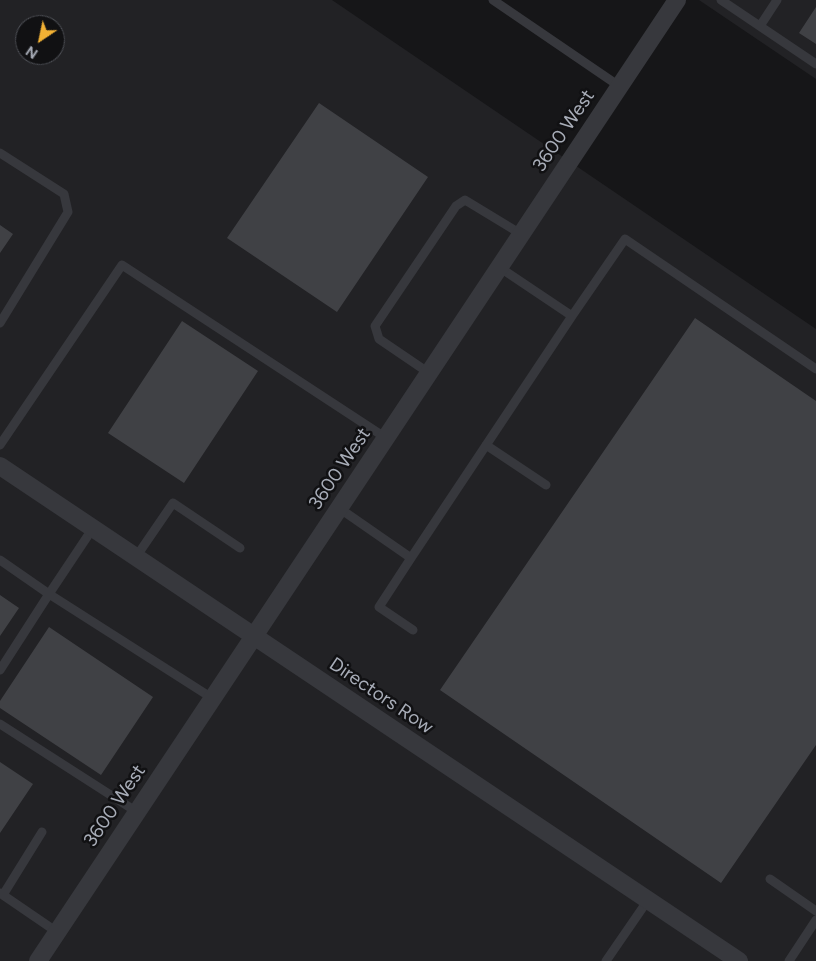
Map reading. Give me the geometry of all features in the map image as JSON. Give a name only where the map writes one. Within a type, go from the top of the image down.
[{"type":"street","name":"3600 West","points":[[38,961],[677,0]]},
{"type":"street","name":"Directors Row","points":[[0,466],[739,961]]},
{"type":"lane","points":[[493,0],[619,86]]},
{"type":"lane","points":[[721,0],[816,64]]},
{"type":"lane","points":[[760,26],[777,0]]},
{"type":"lane","points":[[0,153],[64,194],[68,212],[0,323]]},
{"type":"lane","points":[[429,373],[379,338],[375,326],[456,206],[465,200],[521,234]]},
{"type":"lane","points":[[413,630],[379,607],[625,239],[816,369]]},
{"type":"lane","points":[[0,445],[122,265],[386,438]]},
{"type":"lane","points":[[499,267],[572,316]]},
{"type":"lane","points":[[486,445],[546,485]]},
{"type":"lane","points":[[136,557],[173,503],[240,548]]},
{"type":"lane","points":[[339,508],[411,558]]},
{"type":"lane","points":[[0,670],[93,528]]},
{"type":"lane","points":[[0,560],[49,594],[212,698]]},
{"type":"lane","points":[[0,724],[137,812]]},
{"type":"lane","points":[[42,832],[2,894],[57,932]]},
{"type":"lane","points":[[770,879],[816,911]]},
{"type":"lane","points":[[606,961],[648,900]]},
{"type":"lane","points":[[789,961],[816,920]]},
{"type":"shaded area","points":[[0,0],[332,0],[816,329],[816,961],[0,961]]},
{"type":"shaded area","points":[[699,0],[816,0],[816,79]]},
{"type":"building","points":[[816,7],[816,44],[799,33]]},
{"type":"building","points":[[319,103],[428,177],[337,312],[227,238]]},
{"type":"building","points":[[0,225],[13,234],[0,253]]},
{"type":"building","points":[[695,318],[816,401],[816,745],[721,883],[440,690]]},
{"type":"building","points":[[182,321],[258,371],[184,483],[108,433]]},
{"type":"building","points":[[0,595],[19,608],[0,636]]},
{"type":"building","points":[[49,627],[153,697],[101,775],[0,708],[0,701]]},
{"type":"building","points":[[0,762],[33,784],[0,833]]}]
